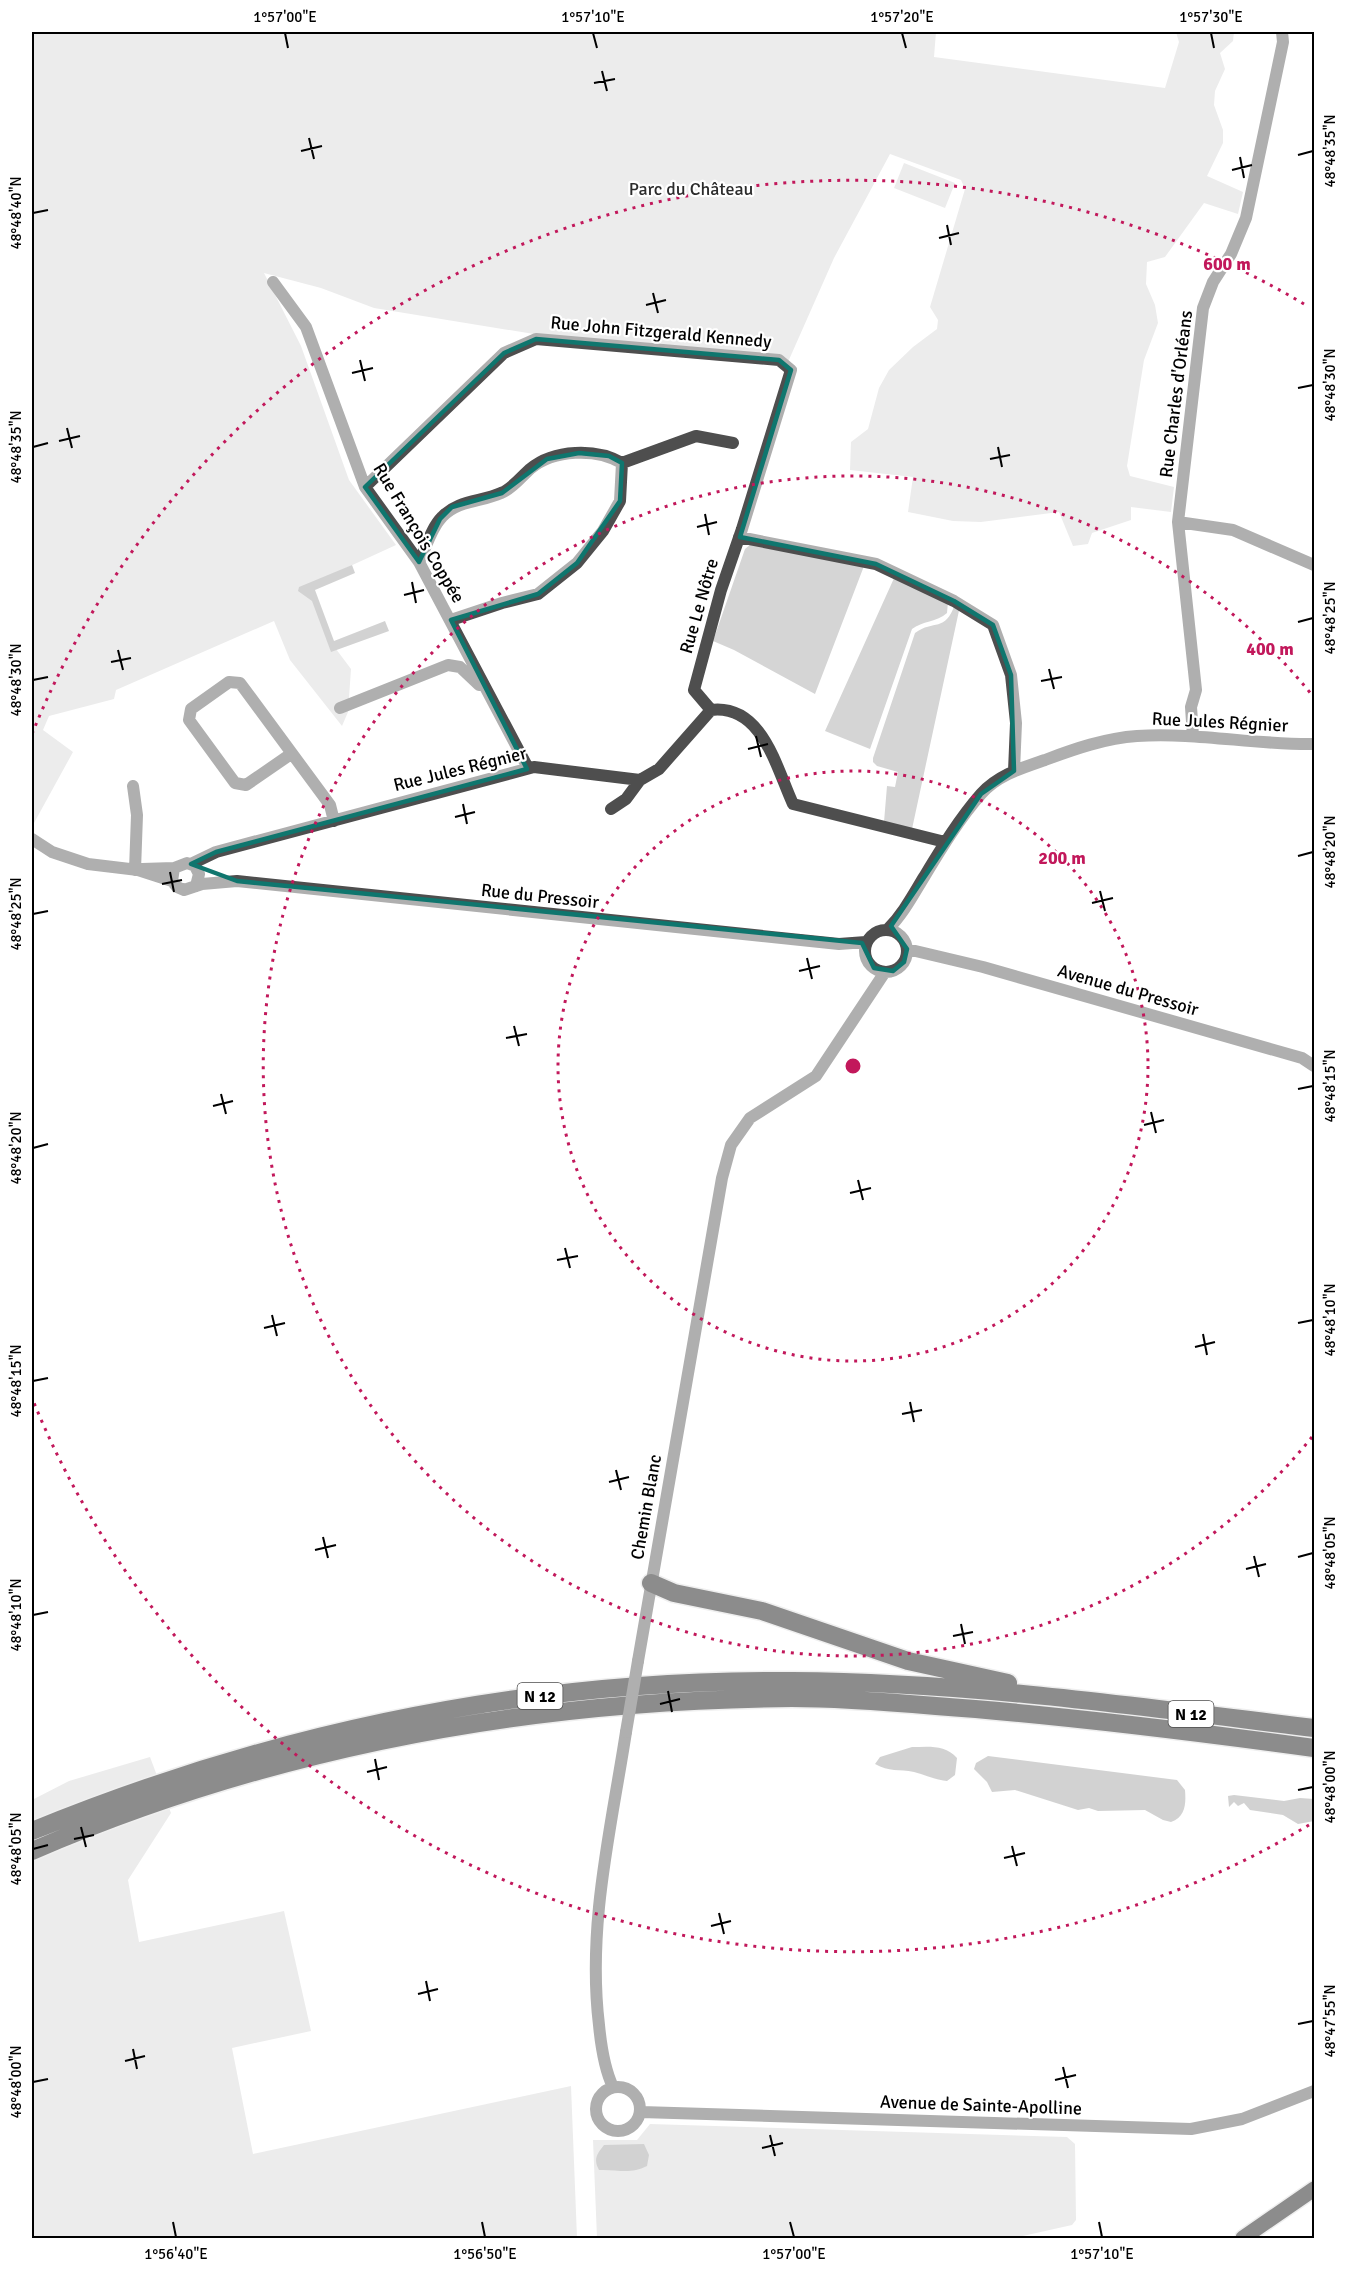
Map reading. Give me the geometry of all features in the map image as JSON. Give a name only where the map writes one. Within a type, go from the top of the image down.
[{"type":"highway","points":[[651,1583],[674,1593],[762,1611],[908,1661],[1040,1689],[1067,1700]]},
{"type":"highway","name":"N 12","points":[[32,1831],[155,1783],[239,1757],[331,1733],[385,1721],[519,1699],[641,1686],[791,1681],[889,1684],[1004,1693],[1314,1728]]},
{"type":"highway","name":"N 12","points":[[32,1851],[71,1834],[241,1775],[334,1751],[410,1734],[522,1716],[642,1703],[795,1698],[900,1703],[1004,1711],[1314,1748]]},
{"type":"main road","points":[[1243,2238],[1314,2189]]},
{"type":"main road","points":[[1256,2238],[1314,2198]]},
{"type":"street","name":"Rue Charles d'Orléans","points":[[1193,736],[1191,707],[1196,690],[1178,522],[1203,308],[1214,282],[1231,254],[1246,218],[1283,42],[1282,32]]},
{"type":"street","name":"Rue François Coppée","points":[[273,282],[306,327],[365,486],[419,562],[528,768]]},
{"type":"street","name":"Rue John Fitzgerald Kennedy","points":[[365,486],[504,353],[536,339],[779,360],[791,370]]},
{"type":"street","name":"Rue Le Nôtre","points":[[711,710],[694,690],[721,590],[791,370]]},
{"type":"street","points":[[419,562],[440,519],[452,507],[502,493],[532,468],[547,459],[579,453],[609,456],[622,463],[696,436],[734,443]]},
{"type":"street","points":[[451,620],[538,594],[577,563],[603,531],[620,501],[622,463]]},
{"type":"street","points":[[1178,522],[1233,530],[1314,565]]},
{"type":"street","points":[[739,537],[876,564],[954,601],[993,625],[1011,675],[1016,723],[1014,771]]},
{"type":"street","points":[[340,708],[448,665],[454,665],[467,672],[488,694]]},
{"type":"street","points":[[291,754],[246,785],[236,783],[189,720],[191,709],[229,682],[240,683],[330,804],[334,821]]},
{"type":"street","points":[[611,808],[626,799],[640,780],[659,769],[711,710],[722,709],[734,711],[749,719],[762,735],[793,804],[945,842]]},
{"type":"street","name":"Rue Jules Régnier","points":[[894,931],[945,842],[981,795],[994,782],[1014,771],[1102,742],[1136,736],[1193,736],[1277,745],[1314,744]]},
{"type":"street","name":"Rue Jules Régnier","points":[[194,867],[216,852],[528,768],[640,780]]},
{"type":"street","points":[[133,786],[137,815],[136,870]]},
{"type":"street","points":[[32,839],[52,852],[88,864],[136,870],[172,881],[184,890],[196,886],[199,878],[194,867],[182,863],[174,868],[136,870]]},
{"type":"street","name":"Rue du Pressoir","points":[[194,867],[237,881],[839,944],[866,942]]},
{"type":"street","points":[[172,881],[174,868]]},
{"type":"street","name":"Rue du Pressoir","points":[[196,886],[237,881]]},
{"type":"street","points":[[904,962],[907,949],[903,938],[894,931],[875,932],[866,942],[865,957],[880,970],[899,967],[904,962],[930,954]]},
{"type":"street","name":"Rue du Pressoir","points":[[839,944],[865,957]]},
{"type":"street","name":"Avenue du Pressoir","points":[[907,949],[983,967],[1302,1058],[1314,1066]]},
{"type":"street","name":"Chemin Blanc","points":[[613,2087],[608,2077],[600,2037],[595,1992],[595,1932],[651,1583],[722,1178],[730,1145],[750,1118],[816,1076],[873,990],[880,970]]},
{"type":"street","points":[[613,2087],[622,2087],[633,2093],[640,2103],[641,2112],[635,2123],[616,2131],[599,2119],[597,2104],[603,2093],[613,2087]]},
{"type":"street","name":"Avenue de Sainte-Apolline","points":[[641,2112],[1191,2129],[1242,2119],[1314,2091]]},
{"type":"highlighted area","points":[[536,339],[779,360],[791,370],[740,537],[876,564],[954,601],[993,625],[1011,675],[1014,771],[981,794],[891,926],[907,949],[904,962],[893,971],[874,968],[862,943],[237,881],[191,864],[216,852],[527,769],[451,620],[538,594],[577,563],[620,501],[622,463],[609,456],[579,453],[547,459],[502,493],[452,507],[440,519],[419,562],[365,487],[504,353]]},
{"type":"green space","name":"Parc du Château","points":[[32,32],[936,32],[934,57],[1165,88],[1179,42],[1176,32],[1234,32],[1233,41],[1220,53],[1225,69],[1215,91],[1214,105],[1223,130],[1223,143],[1207,176],[1243,192],[1238,214],[1204,203],[1165,257],[1147,262],[1146,284],[1155,305],[1158,323],[1144,360],[1127,466],[1130,476],[1174,487],[1171,512],[1131,507],[1131,520],[1092,533],[1088,544],[1073,546],[1059,512],[981,522],[953,521],[908,512],[913,477],[850,470],[851,442],[868,429],[879,388],[889,370],[913,347],[937,329],[938,320],[930,307],[965,189],[961,180],[890,154],[834,258],[788,362],[546,336],[374,308],[321,288],[264,273],[301,346],[349,480],[396,545],[311,584],[333,645],[351,669],[348,712],[342,726],[290,660],[274,621],[116,690],[114,699],[49,716],[43,730],[73,752],[34,823],[32,821]]},
{"type":"green space","points":[[904,163],[955,183],[945,208],[894,188]]},
{"type":"green space","points":[[751,544],[864,566],[815,694],[713,641],[745,549]]},
{"type":"green space","points":[[895,576],[948,602],[947,613],[912,629],[870,749],[825,731]]},
{"type":"green space","points":[[955,604],[960,606],[912,829],[884,822],[887,786],[895,787],[898,772],[877,766],[873,758],[915,633],[943,622]]},
{"type":"green space","points":[[150,1757],[171,1813],[128,1880],[139,1942],[284,1911],[311,2031],[232,2048],[253,2154],[571,2086],[577,2238],[32,2238],[32,1800],[69,1781]]},
{"type":"green space","points":[[650,2124],[1067,2137],[1075,2144],[1076,2220],[1072,2225],[1014,2238],[597,2238],[593,2140],[637,2140]]},
{"type":"shaded area","points":[[352,565],[355,573],[315,590],[334,641],[385,621],[389,631],[331,652],[312,601],[298,591],[299,587]]},
{"type":"shaded area","points":[[912,1747],[936,1747],[947,1750],[957,1758],[955,1775],[947,1781],[875,1764],[880,1757]]},
{"type":"shaded area","points":[[988,1756],[1177,1780],[1185,1790],[1184,1809],[1180,1817],[1171,1822],[1145,1810],[1098,1811],[1089,1808],[1078,1810],[1015,1790],[992,1792],[987,1782],[974,1769],[976,1763]]},
{"type":"shaded area","points":[[1228,1796],[1284,1801],[1300,1798],[1314,1799],[1314,1821],[1298,1824],[1283,1815],[1250,1810],[1244,1803],[1238,1806],[1234,1802],[1229,1807]]},
{"type":"shaded area","points":[[644,2144],[649,2155],[647,2166],[629,2171],[599,2170],[596,2163],[597,2157],[604,2145]]}]
